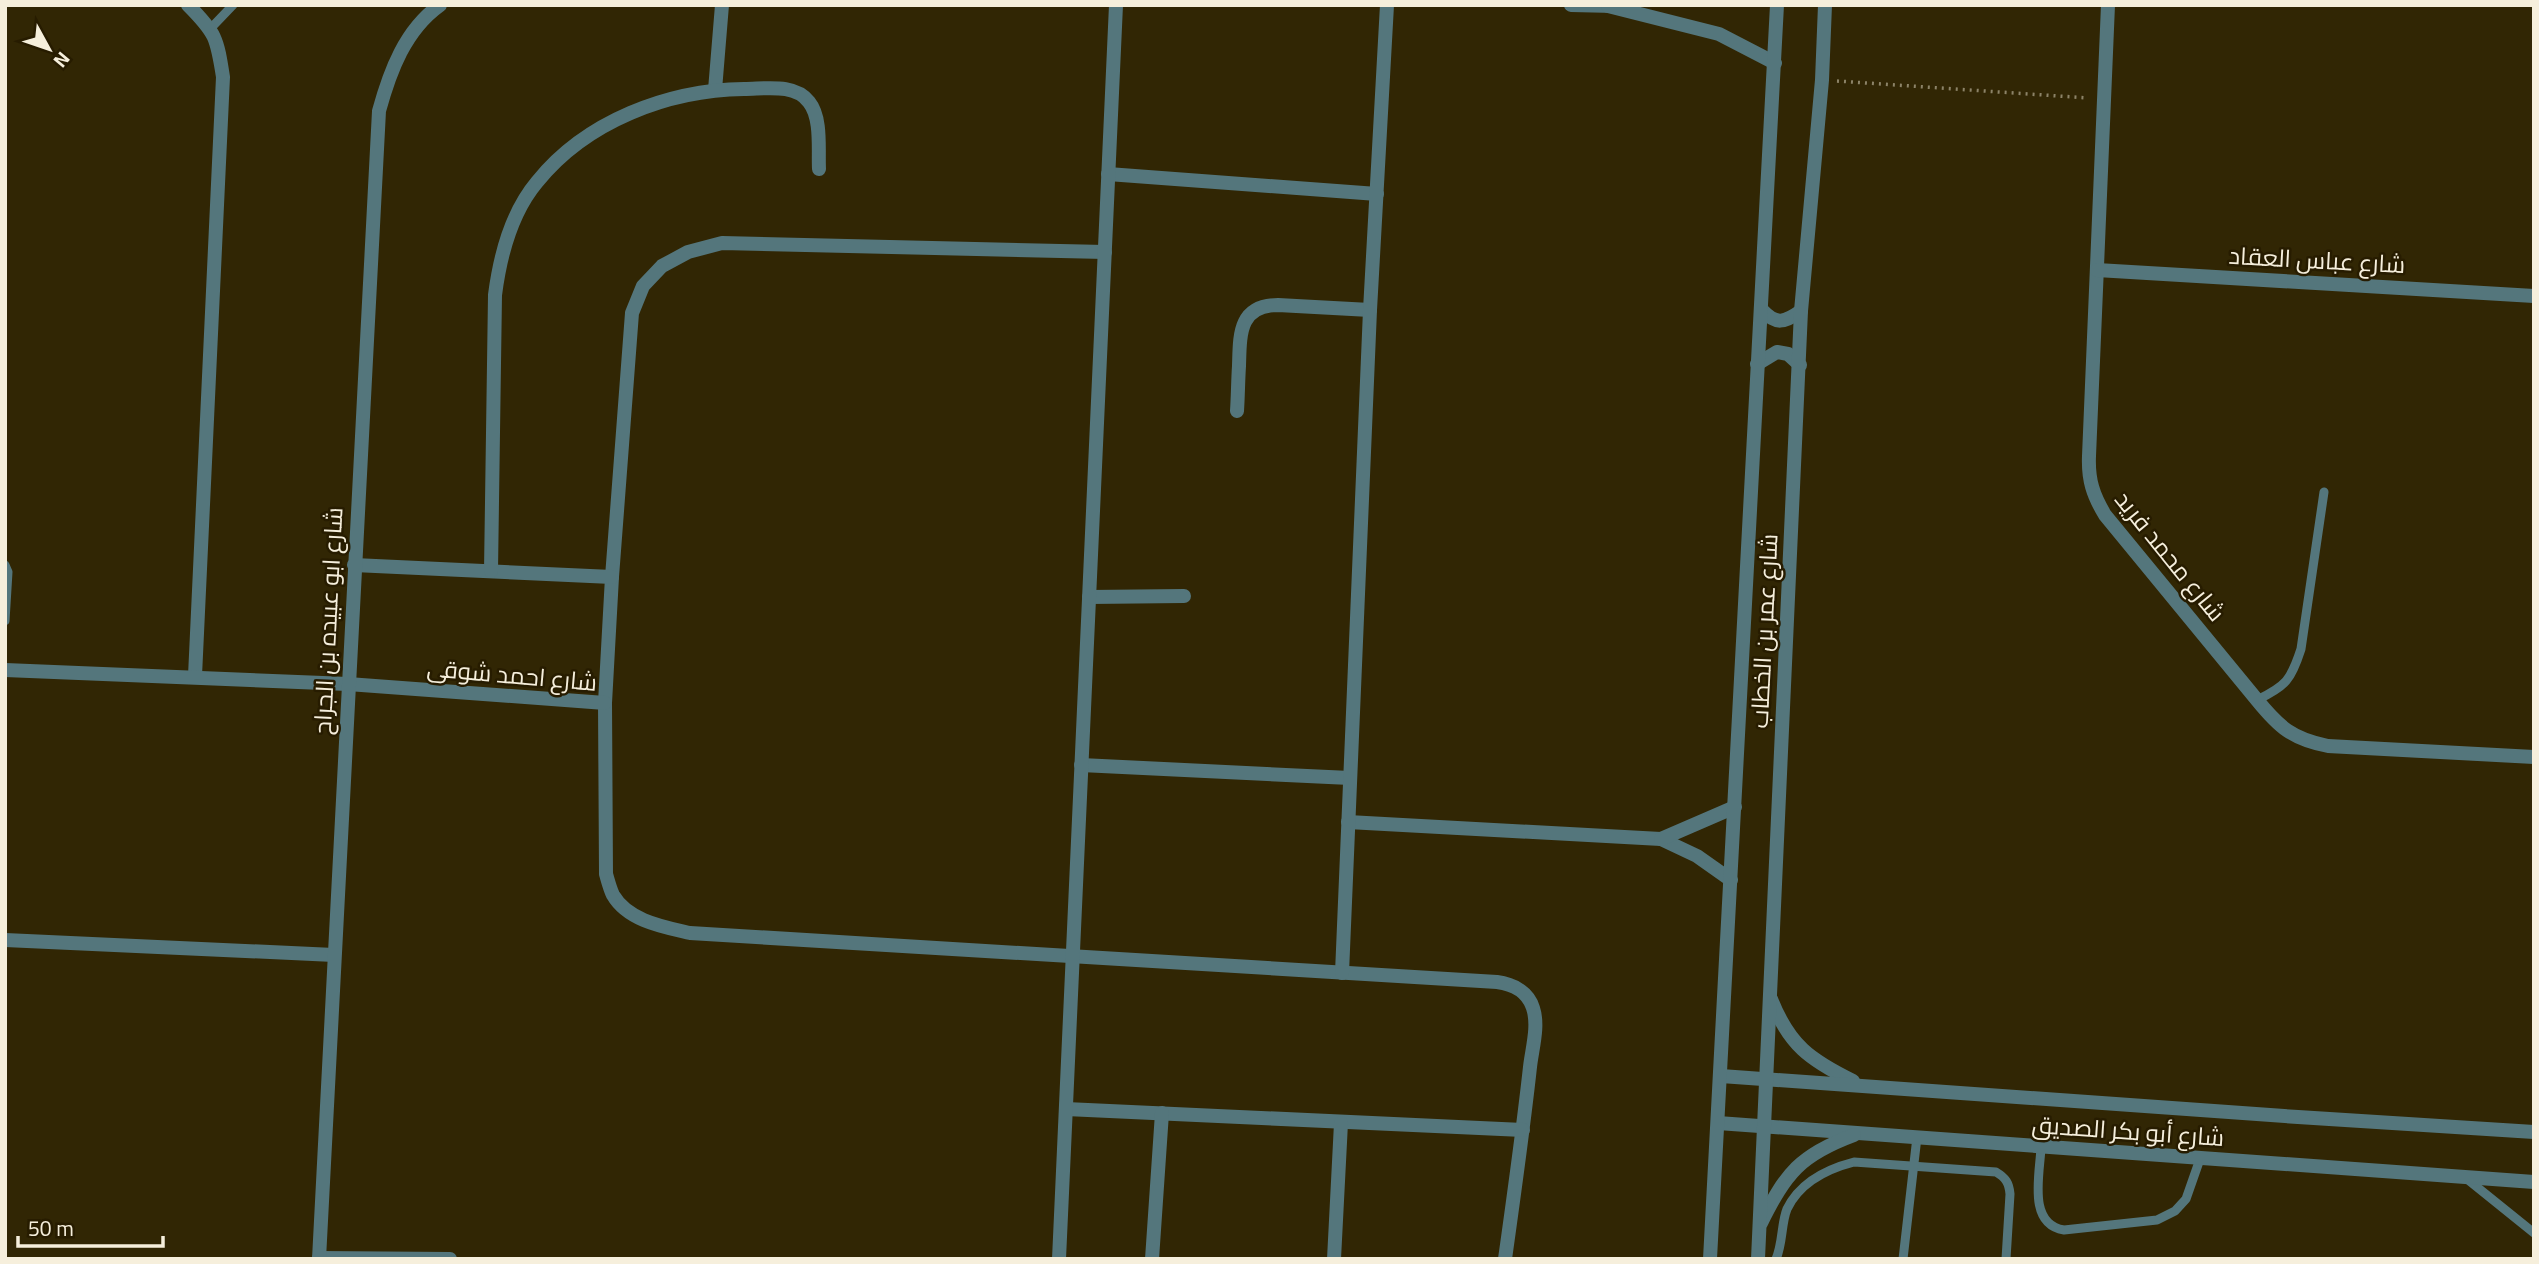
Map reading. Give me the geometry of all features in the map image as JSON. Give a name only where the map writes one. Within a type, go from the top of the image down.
[{"type":"street","points":[[188,5],[211,28],[219,48],[223,77],[195,676]]},
{"type":"street","name":"شارع ابو عبيده بن الجراح","points":[[319,1259],[379,111],[390,71],[411,34],[440,5]]},
{"type":"street","points":[[715,90],[722,5]]},
{"type":"street","points":[[1059,1259],[1116,5]]},
{"type":"street","points":[[1342,973],[1370,310],[1387,5]]},
{"type":"street","points":[[1571,5],[1620,5]]},
{"type":"street","name":"شارع عمر بن الخطاب","points":[[1710,1259],[1777,5]]},
{"type":"street","name":"شارع عمر بن الخطاب","points":[[1758,1259],[1801,311],[1822,80],[1825,5]]},
{"type":"street","name":"شارع محمد فريد","points":[[2108,5],[2088,477],[2094,497],[2105,515],[2257,700],[2289,733],[2308,742],[2328,746],[2534,757]]},
{"type":"street","points":[[1608,6],[1719,34],[1775,63]]},
{"type":"street","points":[[491,571],[495,295],[498,269],[513,222],[535,183],[571,148],[625,116],[650,104],[681,95],[715,90],[788,90],[805,97],[815,112],[819,169]]},
{"type":"street","points":[[1108,174],[1377,194]]},
{"type":"street","points":[[605,703],[632,313],[643,286],[662,266],[688,252],[722,243],[1105,252]]},
{"type":"street","name":"شارع عباس العقاد","points":[[2097,270],[2534,296]]},
{"type":"street","points":[[1237,411],[1240,332],[1247,317],[1254,311],[1278,304],[1370,310]]},
{"type":"street","points":[[1762,310],[1770,318],[1780,322],[1787,321],[1801,311]]},
{"type":"street","points":[[1757,364],[1777,352],[1788,354],[1800,365]]},
{"type":"street","points":[[354,565],[612,577]]},
{"type":"street","points":[[1089,597],[1184,596]]},
{"type":"street","name":"شارع احمد شوقى","points":[[5,670],[348,684],[605,703],[606,874],[614,896],[629,911],[652,924],[690,933],[1506,983],[1522,991],[1533,1007],[1535,1016],[1505,1259]]},
{"type":"street","points":[[1081,765],[1350,778]]},
{"type":"street","points":[[1661,839],[1735,807]]},
{"type":"street","points":[[1348,822],[1661,839],[1698,856],[1731,880]]},
{"type":"street","points":[[5,940],[334,955]]},
{"type":"street","points":[[1769,994],[1781,1025],[1803,1051],[1832,1071],[1861,1084]]},
{"type":"street","name":"شارع أبو بكر الصديق","points":[[1721,1076],[2534,1132]]},
{"type":"street","points":[[1066,1109],[1523,1130]]},
{"type":"street","points":[[1152,1259],[1162,1113]]},
{"type":"street","points":[[1334,1259],[1341,1123]]},
{"type":"street","name":"شارع أبو بكر الصديق","points":[[1718,1123],[2534,1182]]},
{"type":"street","points":[[1759,1228],[1778,1189],[1801,1162],[1824,1146],[1861,1133]]},
{"type":"street","points":[[319,1259],[450,1259]]},
{"type":"lane","points":[[211,28],[233,5]]},
{"type":"lane","points":[[2257,700],[2278,690],[2294,671],[2301,649],[2324,492]]},
{"type":"lane","points":[[5,565],[8,572],[5,621]]},
{"type":"lane","points":[[1903,1259],[1917,1137]]},
{"type":"lane","points":[[2041,1147],[2038,1206],[2043,1219],[2055,1228],[2064,1230],[2158,1220],[2175,1211],[2186,1199],[2200,1159]]},
{"type":"lane","points":[[1776,1259],[1787,1210],[1798,1192],[1814,1177],[1833,1167],[1854,1162],[1987,1170],[2004,1177],[2010,1194],[2006,1259]]},
{"type":"lane","points":[[2466,1178],[2534,1233]]},
{"type":"path","points":[[1822,80],[2104,99]]}]
